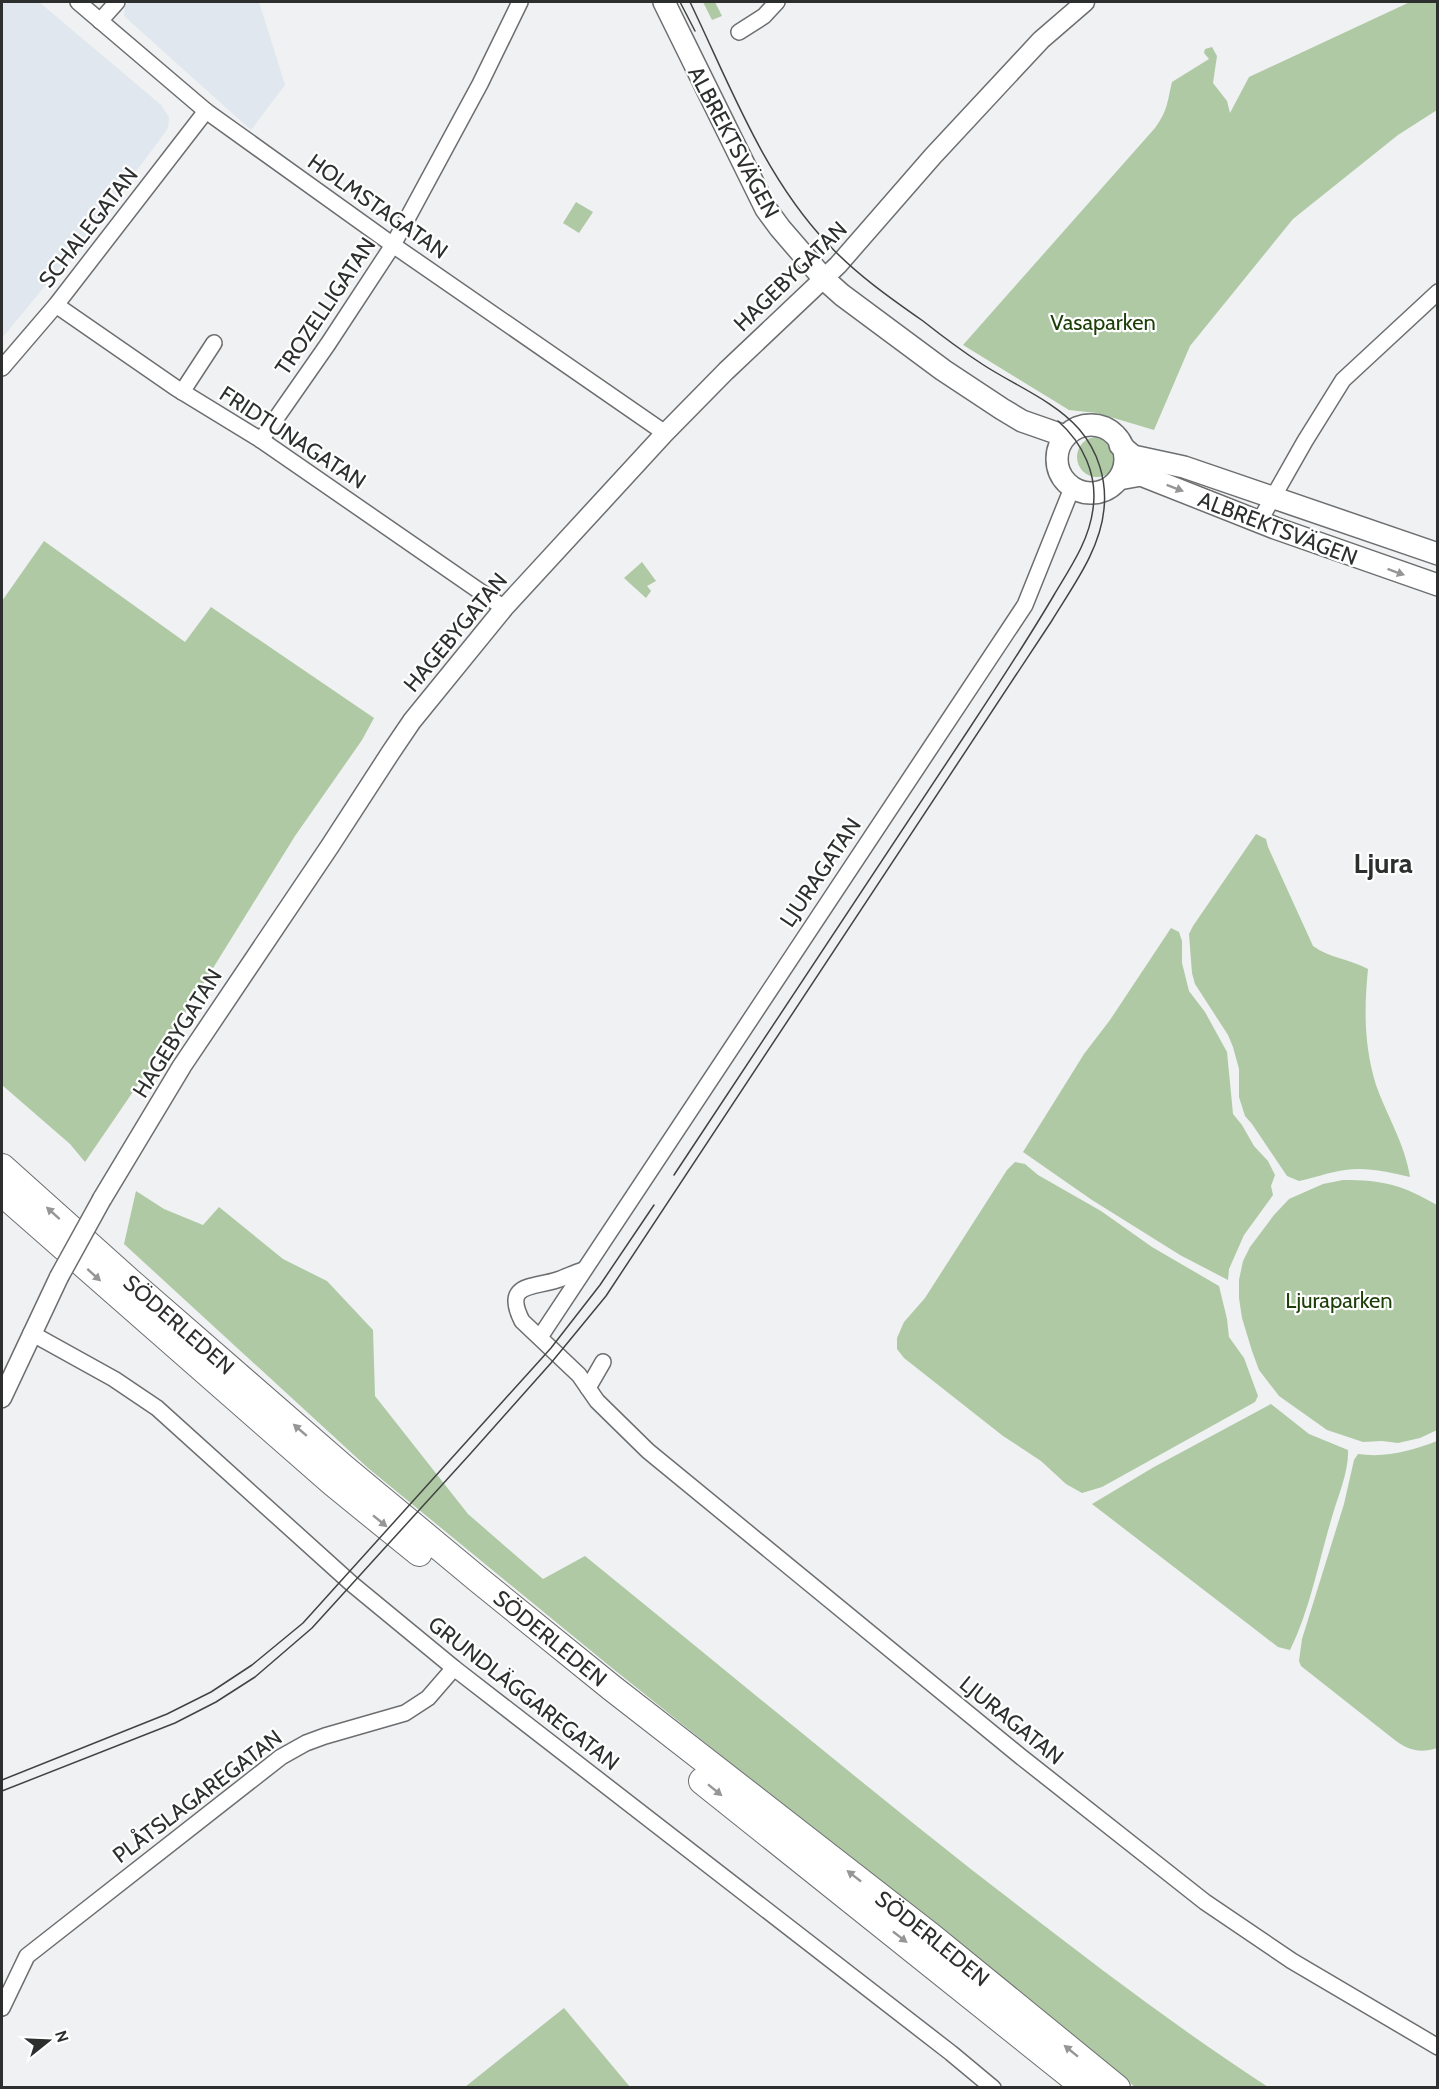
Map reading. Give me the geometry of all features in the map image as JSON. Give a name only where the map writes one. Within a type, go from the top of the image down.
[{"type":"highway","name":"SÖDERLEDEN","points":[[2,1167],[290,1421],[444,1551],[612,1688],[932,1937],[1117,2088]]},
{"type":"highway","name":"SÖDERLEDEN","points":[[2,1193],[334,1484],[1086,2088]]},
{"type":"main road","name":"ALBREKTSVÄGEN","points":[[664,2],[766,209],[824,279],[943,370],[1022,421],[1065,436]]},
{"type":"main road","name":"ALBREKTSVÄGEN","points":[[1022,421],[1057,459]]},
{"type":"main road","points":[[1098,426],[1115,436],[1120,445],[1124,456],[1124,468],[1119,479],[1105,491],[1094,494],[1083,492],[1072,488],[1064,480],[1057,459],[1059,447],[1065,436],[1078,427],[1098,426]]},
{"type":"main road","name":"ALBREKTSVÄGEN","points":[[1120,445],[1134,456],[1184,467],[1437,554]]},
{"type":"main road","name":"ALBREKTSVÄGEN","points":[[1119,479],[1141,476],[1259,522],[1437,585]]},
{"type":"street","name":"HOLMSTAGATAN","points":[[78,2],[206,111],[393,245],[665,433]]},
{"type":"street","points":[[100,21],[117,2]]},
{"type":"street","name":"TROZELLIGATAN","points":[[261,440],[393,245],[480,84],[520,2]]},
{"type":"street","points":[[739,32],[764,16],[777,2]]},
{"type":"street","name":"HAGEBYGATAN","points":[[2,1398],[59,1277],[102,1199],[182,1066],[412,721],[504,608],[665,433],[726,371],[850,253],[933,156],[1041,40],[1085,2]]},
{"type":"street","name":"SCHALEGATAN","points":[[2,368],[56,305],[206,111]]},
{"type":"street","points":[[1259,522],[1343,380],[1434,299]]},
{"type":"street","name":"FRIDTUNAGATAN","points":[[56,305],[182,392],[261,440],[504,608]]},
{"type":"street","points":[[182,392],[214,343]]},
{"type":"street","name":"LJURAGATAN","points":[[540,1337],[1025,605],[1072,488]]},
{"type":"street","name":"LJURAGATAN","points":[[583,1270],[555,1281],[531,1284],[521,1290],[516,1299],[517,1311],[522,1321],[579,1375],[597,1401],[665,1466],[1020,1756],[1204,1902],[1292,1961],[1437,2047]]},
{"type":"street","name":"GRUNDLÄGGAREGATAN","points":[[31,1333],[114,1379],[158,1408],[352,1584],[454,1668],[993,2088]]},
{"type":"street","points":[[588,1388],[603,1362]]},
{"type":"street","name":"PLÅTSLAGAREGATAN","points":[[2,2008],[27,1956],[282,1757],[306,1743],[325,1736],[405,1713],[428,1698],[454,1668]]},
{"type":"shaded area","points":[[2,2],[39,2],[161,105],[169,117],[168,128],[155,146],[93,228],[2,338]]},
{"type":"shaded area","points":[[129,2],[259,2],[285,85],[251,130],[124,16],[125,6]]},
{"type":"green space","points":[[703,2],[715,2],[722,16],[712,20]]},
{"type":"green space","name":"Vasaparken","points":[[1410,2],[1437,2],[1437,110],[1398,135],[1293,219],[1190,346],[1154,430],[1097,413],[1069,410],[963,345],[1155,128],[1165,111],[1172,82],[1209,59],[1204,53],[1205,49],[1212,47],[1217,56],[1213,83],[1227,101],[1230,113],[1249,77]]},
{"type":"green space","points":[[576,202],[593,212],[579,233],[563,223]]},
{"type":"green space","points":[[1097,437],[1111,443],[1117,457],[1111,471],[1097,477],[1083,471],[1077,457],[1083,443]]},
{"type":"green space","points":[[44,541],[185,642],[211,607],[374,718],[362,740],[295,836],[169,1039],[85,1162],[70,1144],[2,1085],[2,601]]},
{"type":"green space","points":[[642,562],[656,581],[647,586],[651,591],[646,598],[624,578]]},
{"type":"green space","points":[[1256,834],[1266,839],[1313,946],[1368,969],[1366,1013],[1369,1056],[1376,1085],[1400,1142],[1410,1177],[1378,1170],[1353,1169],[1299,1181],[1287,1176],[1245,1116],[1239,1097],[1239,1069],[1233,1047],[1228,1035],[1195,984],[1189,934]]},
{"type":"green space","points":[[1171,928],[1179,932],[1182,941],[1182,963],[1189,991],[1205,1012],[1227,1052],[1233,1114],[1254,1146],[1268,1161],[1275,1175],[1271,1186],[1273,1195],[1244,1235],[1229,1269],[1228,1280],[1180,1255],[1092,1200],[1023,1152],[1084,1054],[1110,1020]]},
{"type":"green space","points":[[1015,1162],[1025,1164],[1038,1175],[1101,1211],[1152,1247],[1219,1286],[1229,1337],[1244,1358],[1258,1396],[1255,1402],[1102,1487],[1082,1493],[1066,1484],[1041,1461],[1003,1436],[904,1358],[897,1349],[897,1338],[904,1322],[925,1298],[1007,1170]]},
{"type":"green space","name":"Ljuraparken","points":[[1343,1180],[1392,1185],[1437,1205],[1437,1430],[1420,1438],[1398,1443],[1363,1442],[1327,1430],[1279,1396],[1259,1370],[1242,1318],[1239,1280],[1243,1261],[1250,1247],[1289,1199],[1323,1184]]},
{"type":"green space","points":[[136,1191],[164,1209],[203,1225],[219,1207],[283,1259],[327,1281],[373,1330],[375,1396],[468,1514],[543,1579],[585,1556],[972,1870],[1155,2009],[1268,2087],[1135,2087],[612,1668],[368,1468],[124,1244]]},
{"type":"green space","points":[[1271,1404],[1309,1434],[1348,1450],[1345,1475],[1314,1585],[1290,1650],[1278,1647],[1092,1504],[1154,1467]]},
{"type":"green space","points":[[1437,1441],[1437,1748],[1421,1751],[1406,1747],[1396,1741],[1301,1666],[1299,1661],[1302,1639],[1344,1504],[1354,1460],[1358,1454],[1398,1453]]},
{"type":"green space","points":[[564,2008],[630,2087],[465,2087]]},
{"type":"tram line","points":[[680,2],[695,31]]},
{"type":"tram line","points":[[2,1791],[175,1723],[216,1702],[255,1677],[312,1628],[551,1363],[606,1296],[1051,622],[1084,568],[1097,539],[1104,509],[1104,487],[1100,466],[1086,438],[1058,410],[975,359],[886,294],[828,244],[805,218],[767,160],[734,97],[690,2]]},
{"type":"tram line","points":[[674,1175],[1002,679],[1078,554],[1091,521],[1093,484],[1087,460],[1075,439],[1058,421]]},
{"type":"tram line","points":[[2,1780],[167,1714],[211,1692],[252,1665],[303,1623],[551,1348],[600,1285],[654,1205]]},
{"type":"district","name":"Ljura","points":[[1383,863]]}]
